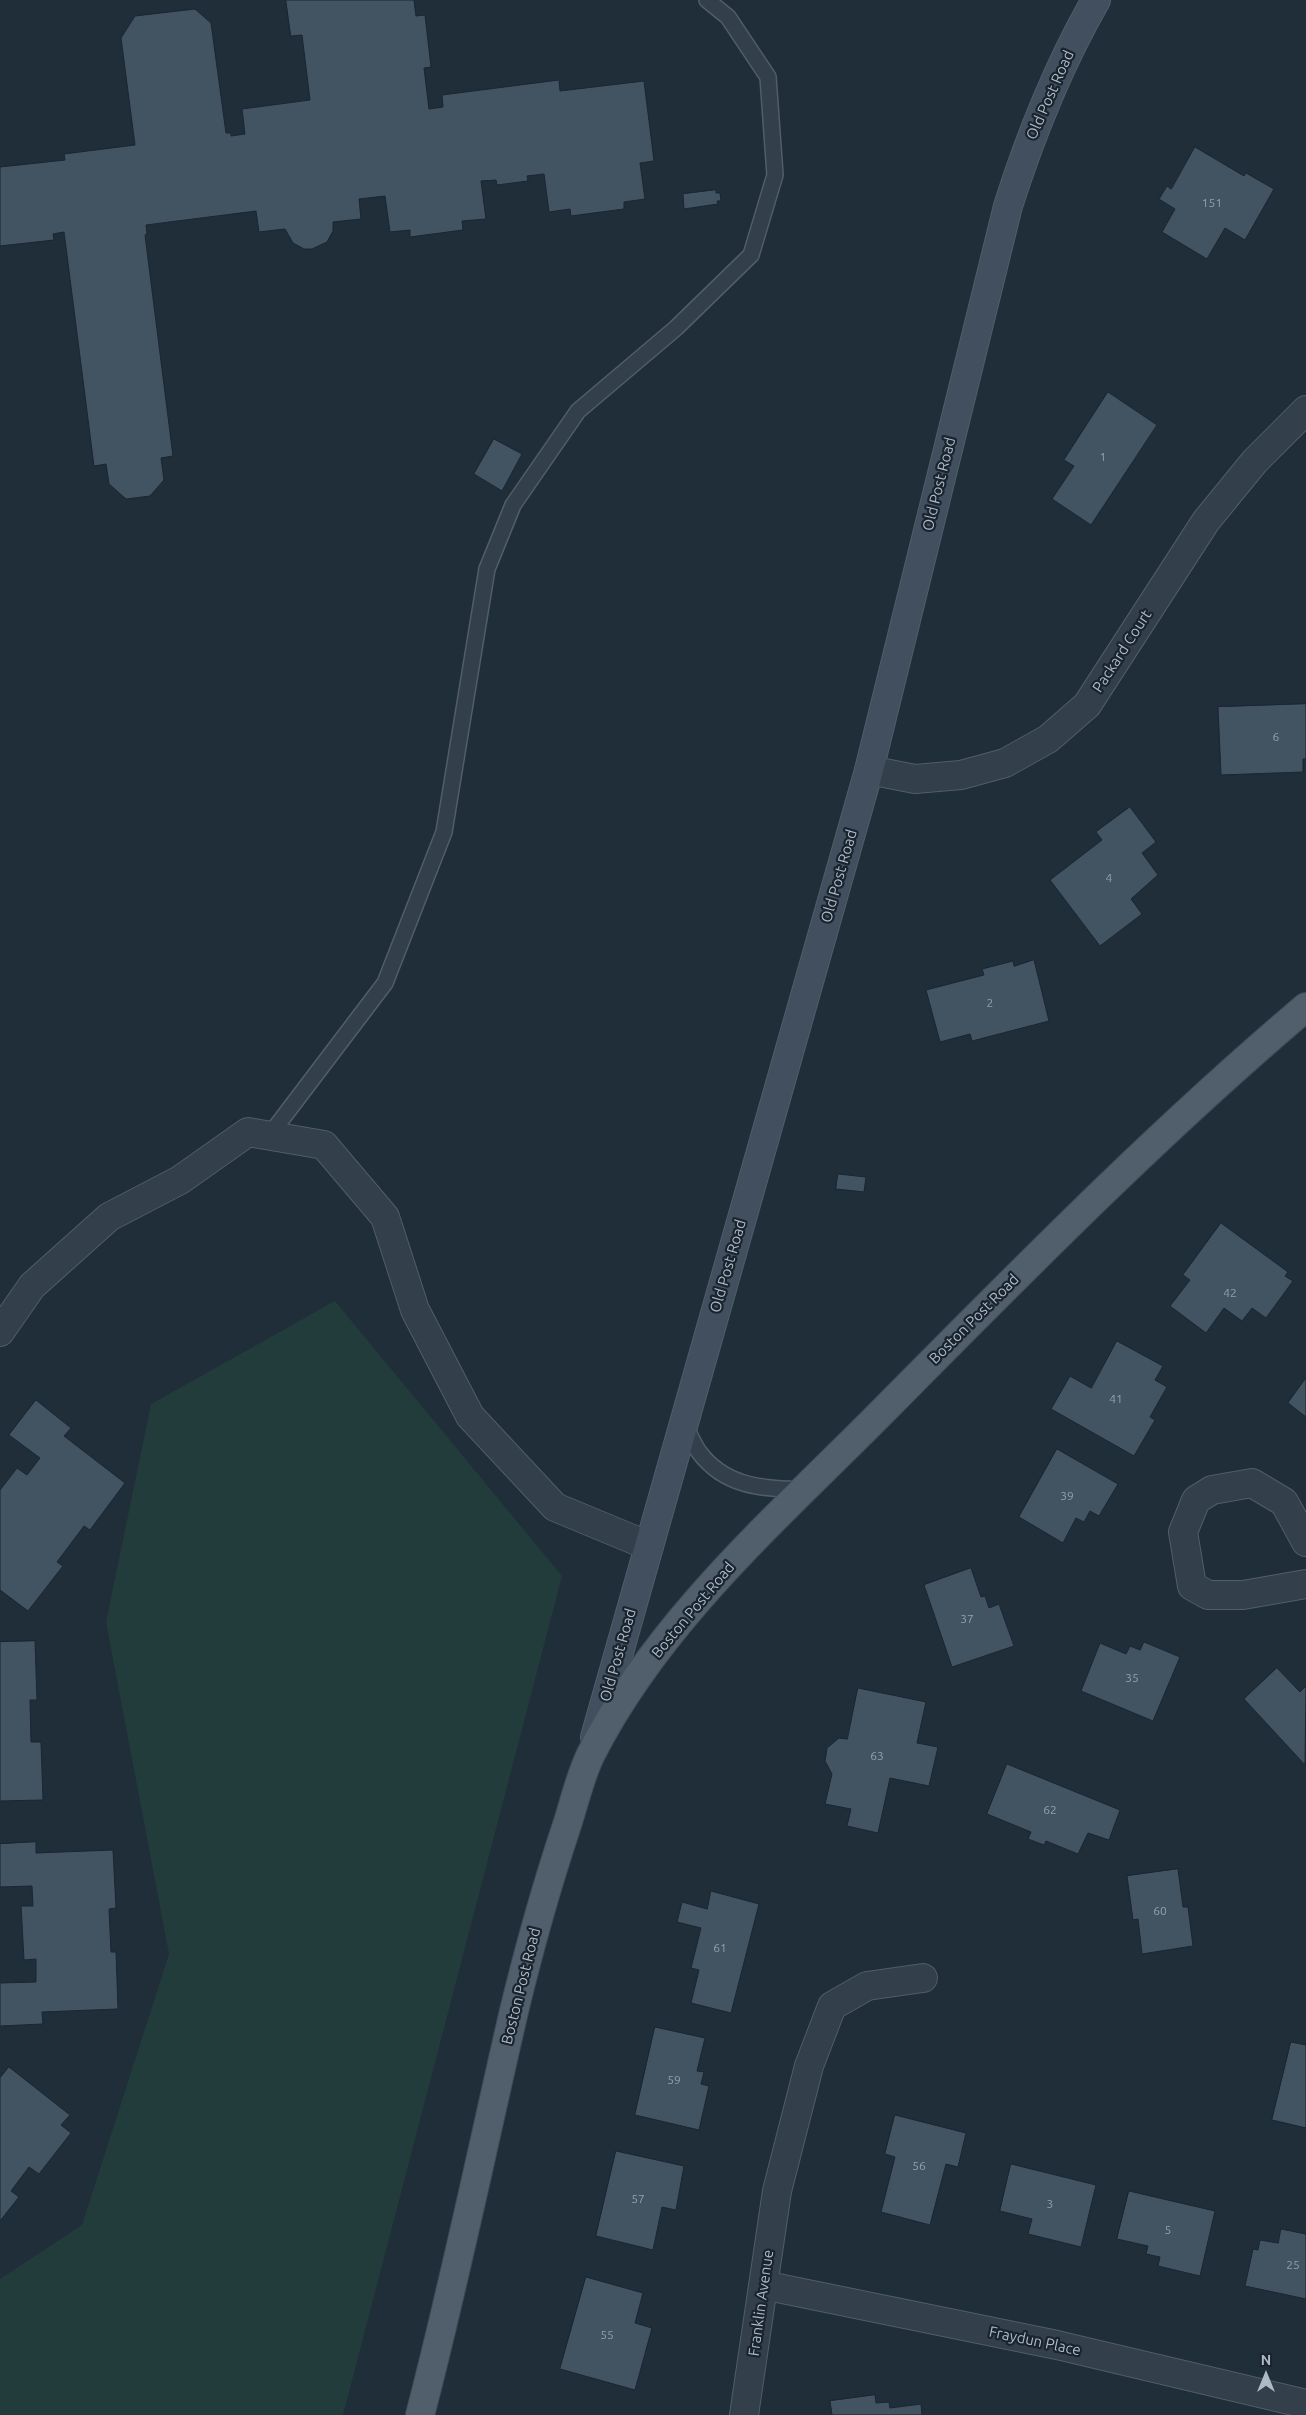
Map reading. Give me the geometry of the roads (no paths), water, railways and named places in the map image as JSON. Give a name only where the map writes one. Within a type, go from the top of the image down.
[{"type":"main road","name":"Boston Post Road","points":[[420,2415],[442,2329],[531,1940],[589,1757],[627,1693],[666,1639],[712,1584],[804,1490],[1062,1230],[1245,1058],[1306,1006]]},
{"type":"street","name":"Old Post Road","points":[[589,1757],[869,770],[1008,206],[1029,141],[1055,78],[1096,0]]},
{"type":"street","name":"Packard Court","points":[[869,770],[915,779],[961,775],[1005,763],[1048,739],[1087,705],[1206,521],[1255,461],[1306,410]]},
{"type":"street","points":[[0,1332],[32,1286],[109,1217],[180,1180],[248,1132],[324,1145],[385,1217],[415,1310],[470,1416],[555,1507],[649,1546]]},
{"type":"street","points":[[1306,1542],[1284,1502],[1252,1483],[1212,1490],[1196,1500],[1184,1532],[1192,1586],[1208,1595],[1243,1595],[1306,1584]]},
{"type":"street","name":"Franklin Avenue","points":[[744,2415],[777,2191],[808,2066],[832,2006],[868,1986],[923,1978]]},
{"type":"street","name":"Fraydun Place","points":[[763,2284],[1057,2345],[1306,2404]]},
{"type":"lane","points":[[269,1136],[386,984],[444,832],[487,569],[513,505],[578,411],[676,328],[752,255],[775,174],[768,77],[728,17],[707,0]]},
{"type":"lane","points":[[684,1424],[699,1452],[723,1474],[743,1484],[763,1488],[804,1490]]}]
